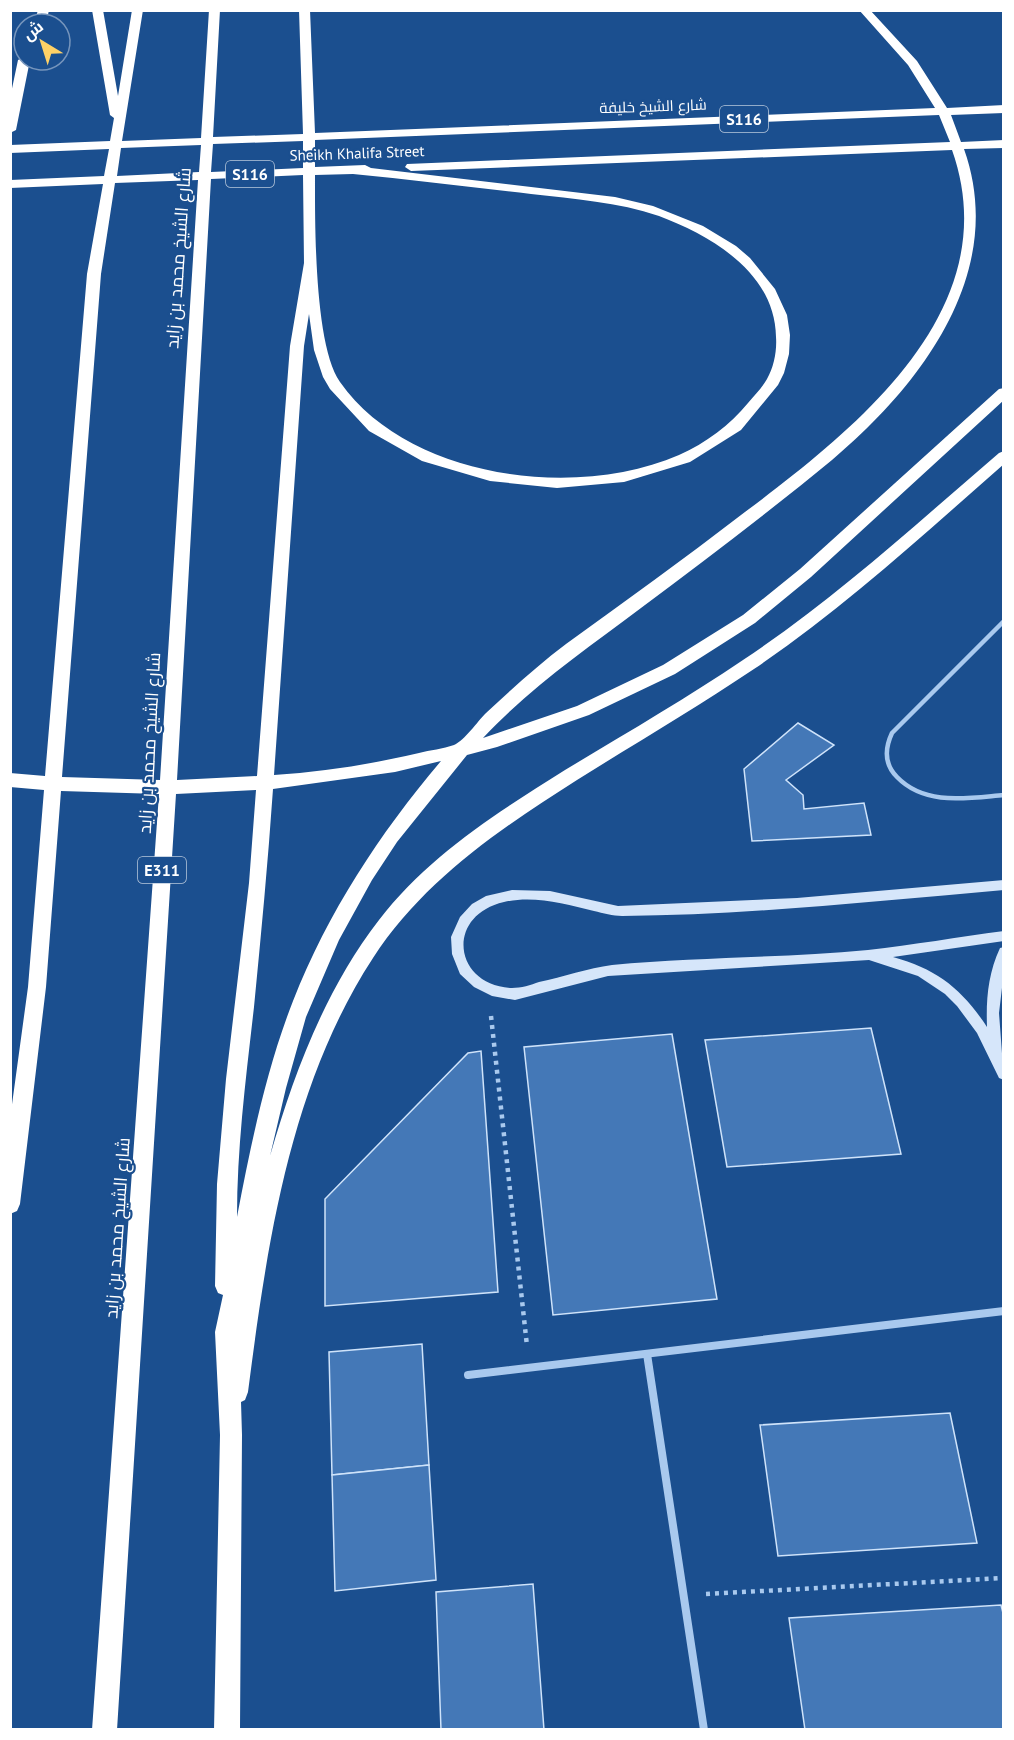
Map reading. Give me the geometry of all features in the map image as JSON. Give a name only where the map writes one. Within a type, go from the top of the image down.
[{"type":"highway","points":[[97,10],[101,42],[118,123]]},
{"type":"highway","points":[[10,1204],[37,987],[94,274],[138,10]]},
{"type":"highway","name":"شارع الشيخ محمد بن زايد","points":[[104,1730],[155,992],[215,10]]},
{"type":"highway","points":[[304,10],[309,92],[309,266],[321,356],[333,384],[355,412],[386,436],[424,457],[468,472],[511,481],[555,483],[599,480],[641,472],[679,459],[713,442],[743,421],[765,396],[779,370],[784,343],[781,316],[771,291],[753,267],[728,246],[689,224],[663,213],[625,203],[353,170]]},
{"type":"highway","points":[[226,1344],[251,1193],[275,1089],[303,999],[343,914],[389,839],[441,771],[497,712],[557,660],[621,615],[852,436],[904,380],[942,324],[956,296],[966,270],[974,218],[973,193],[961,144],[951,121],[923,74],[905,51],[864,10]]},
{"type":"highway","points":[[10,130],[23,72]]},
{"type":"highway","name":"شارع الشيخ خليفة","points":[[484,129],[1004,110]]},
{"type":"highway","name":"Sheikh Khalifa Street","points":[[10,149],[484,129]]},
{"type":"highway","name":"Sheikh Khalifa Street","points":[[10,184],[1004,144]]},
{"type":"highway","points":[[227,1730],[231,1435],[226,1344],[228,1173],[258,884],[297,346],[309,266]]},
{"type":"highway","points":[[10,780],[128,789],[200,789],[259,785],[400,764],[467,748],[572,713],[649,679],[701,651],[748,620],[790,587],[1004,392]]},
{"type":"highway","points":[[231,1435],[257,1258],[275,1177],[296,1103],[315,1048],[338,998],[367,951],[399,909],[434,871],[474,838],[792,634],[868,574],[1004,456]]},
{"type":"street","points":[[1004,885],[797,903],[628,911],[593,907],[550,896],[512,895],[490,900],[476,908],[464,921],[457,937],[458,954],[464,970],[477,983],[496,992],[515,994],[608,971],[868,955],[1004,936]]},
{"type":"street","points":[[995,1052],[993,1005],[995,976],[1004,952]]},
{"type":"street","points":[[868,955],[921,971],[954,993],[995,1052],[1004,1074]]},
{"type":"street","points":[[468,1375],[1004,1311]]},
{"type":"street","points":[[647,1354],[704,1730]]},
{"type":"lane","points":[[1004,621],[892,734],[887,744],[886,756],[890,769],[898,780],[926,796],[942,799],[1004,795]]},
{"type":"path","points":[[496,992],[491,1015],[529,1368]]},
{"type":"path","points":[[684,1595],[1004,1578]]},
{"type":"building","points":[[798,723],[834,745],[786,780],[803,795],[804,809],[864,803],[871,835],[752,841],[744,769]]},
{"type":"building","points":[[871,1028],[901,1154],[727,1167],[705,1040]]},
{"type":"building","points":[[672,1034],[717,1299],[553,1315],[524,1047]]},
{"type":"building","points":[[481,1051],[498,1292],[325,1306],[325,1199],[468,1053]]},
{"type":"building","points":[[422,1344],[429,1465],[332,1475],[329,1352]]},
{"type":"building","points":[[950,1413],[977,1543],[778,1556],[760,1425]]},
{"type":"building","points":[[429,1465],[436,1580],[335,1591],[332,1475]]},
{"type":"building","points":[[533,1584],[544,1730],[441,1730],[436,1592]]},
{"type":"building","points":[[1001,1605],[1004,1617],[1004,1730],[805,1730],[789,1618]]}]
